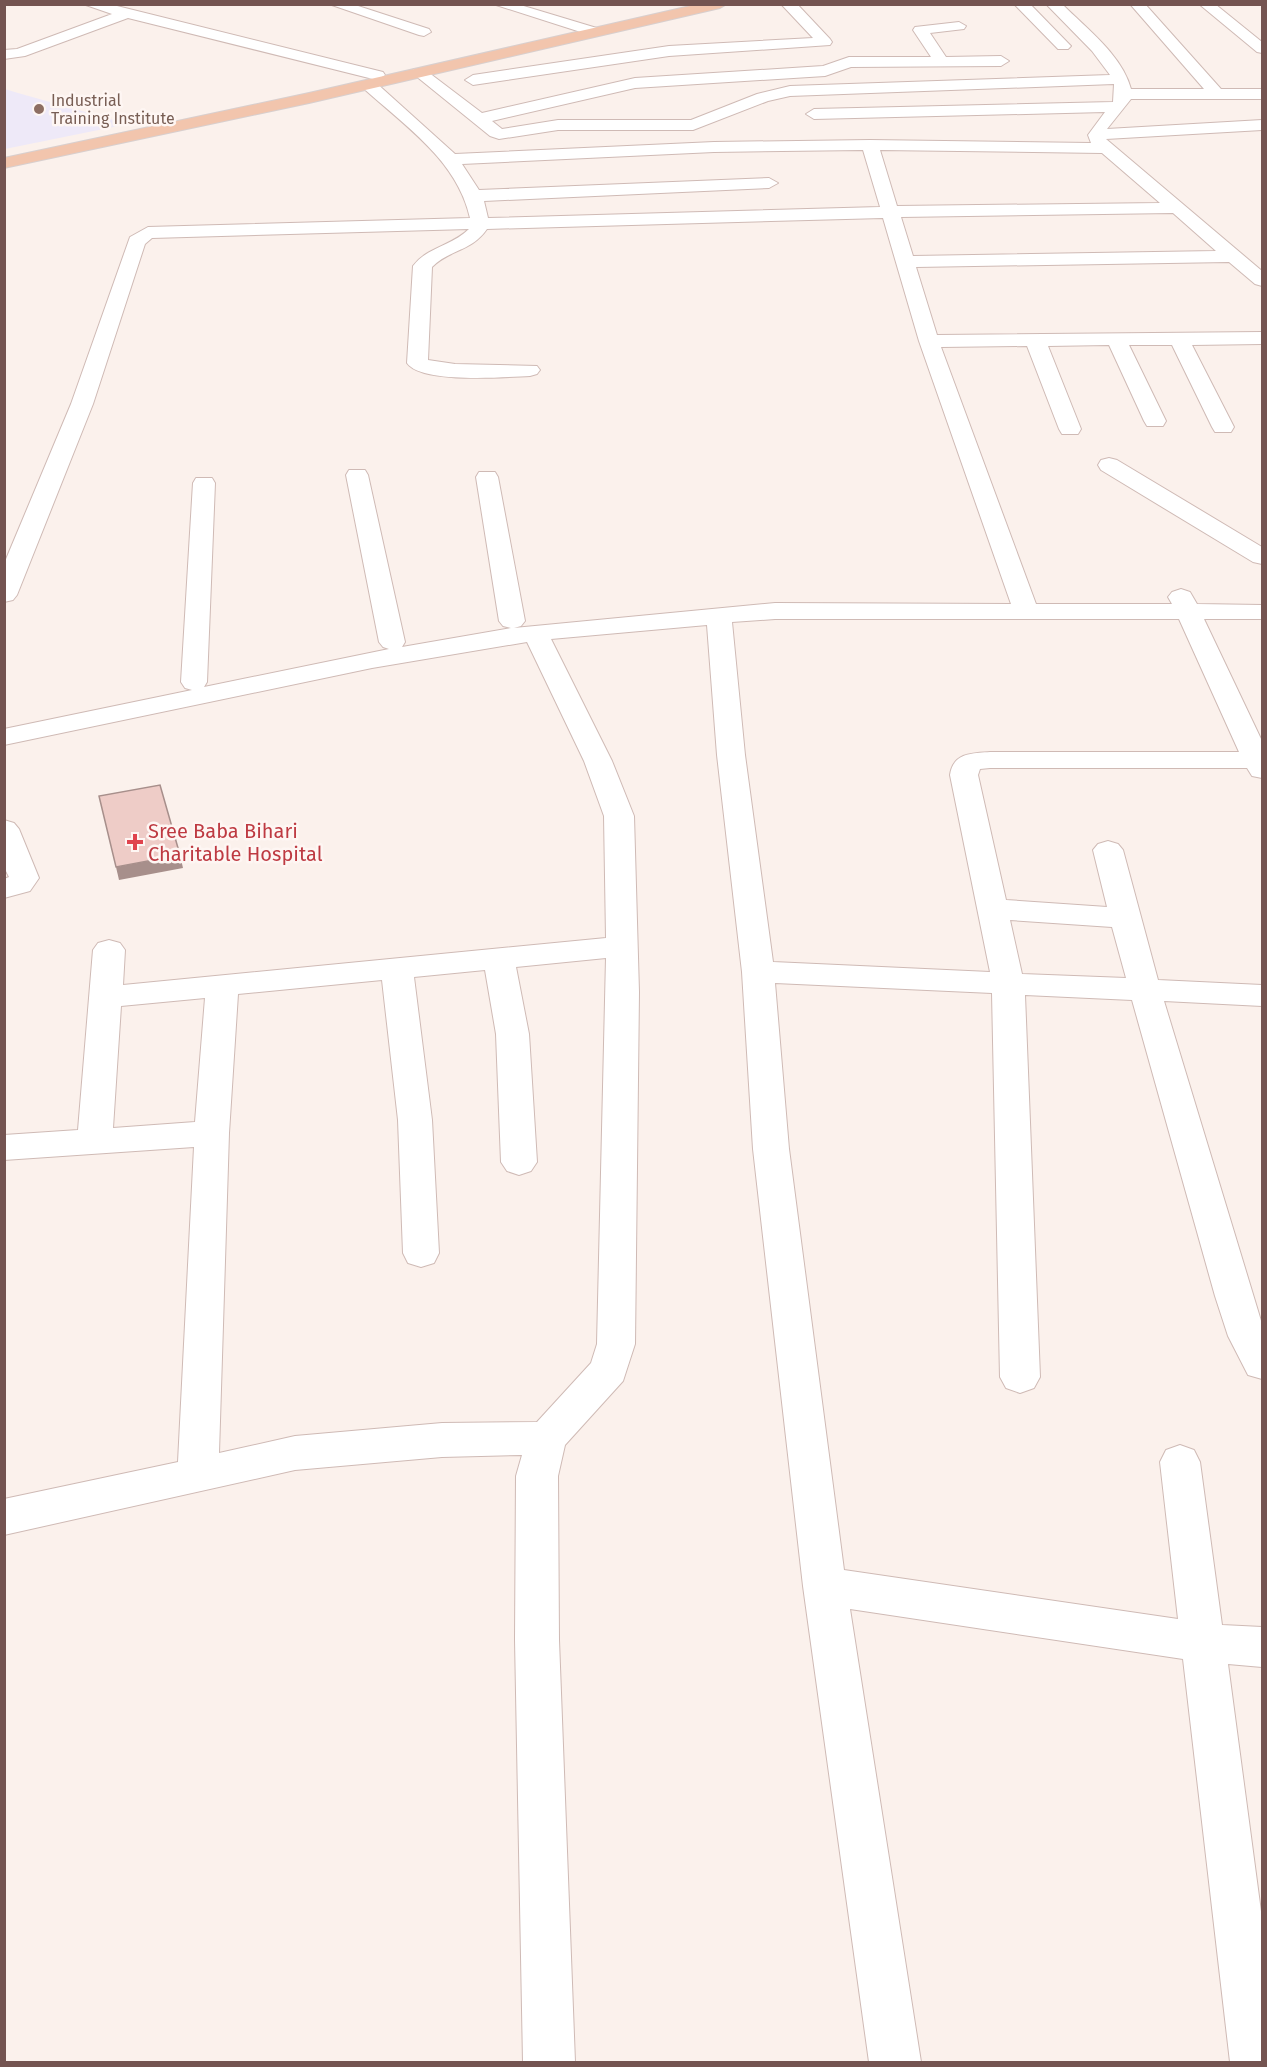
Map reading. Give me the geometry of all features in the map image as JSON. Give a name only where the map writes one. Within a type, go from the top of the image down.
[{"type":"main road","points":[[4,156],[419,72],[694,4]]},
{"type":"main road","points":[[4,163],[590,31],[720,4]]},
{"type":"street","points":[[90,4],[373,80],[451,159],[474,196],[482,225]]},
{"type":"street","points":[[336,4],[424,32]]},
{"type":"street","points":[[500,4],[590,31]]},
{"type":"street","points":[[473,80],[652,53],[825,42],[788,4]]},
{"type":"street","points":[[1021,4],[1072,63],[1119,91]]},
{"type":"street","points":[[1053,4],[1114,67],[1119,91],[1099,126],[1101,141],[1263,280]]},
{"type":"street","points":[[1137,4],[1217,94]]},
{"type":"street","points":[[1206,4],[1263,50]]},
{"type":"street","points":[[4,55],[20,53],[132,15],[166,9]]},
{"type":"street","points":[[942,62],[920,30],[959,26]]},
{"type":"street","points":[[479,119],[635,83],[825,71],[849,62],[1021,61]]},
{"type":"street","points":[[419,72],[526,155]]},
{"type":"street","points":[[499,134],[558,125],[645,127],[693,125],[763,97],[790,91],[1119,91],[1263,94]]},
{"type":"street","points":[[814,114],[1119,91]]},
{"type":"street","points":[[451,159],[658,149],[1101,141],[1263,125]]},
{"type":"street","points":[[870,145],[929,341],[1024,604]]},
{"type":"street","points":[[474,196],[769,183]]},
{"type":"street","points":[[4,595],[82,404],[140,236],[163,232],[891,212],[1178,208]]},
{"type":"street","points":[[482,225],[471,240],[432,257],[423,266],[417,363],[424,367],[440,369],[530,370]]},
{"type":"street","points":[[905,261],[1235,256]]},
{"type":"street","points":[[929,341],[1263,338]]},
{"type":"street","points":[[1116,339],[1155,421]]},
{"type":"street","points":[[1179,339],[1223,427]]},
{"type":"street","points":[[1035,340],[1070,429]]},
{"type":"street","points":[[1109,465],[1263,557]]},
{"type":"street","points":[[357,475],[392,642]]},
{"type":"street","points":[[487,477],[523,627],[614,797],[619,816],[622,946],[619,1301],[616,1344],[609,1370],[547,1438],[537,1476],[537,1640],[549,2062]]},
{"type":"street","points":[[194,682],[204,483]]},
{"type":"street","points":[[1184,604],[1263,595]]},
{"type":"street","points":[[4,737],[523,627],[649,604],[776,599],[1024,604],[1184,604],[1263,612]]},
{"type":"street","points":[[4,720],[392,642],[523,627],[775,611],[1024,604]]},
{"type":"street","points":[[1020,1377],[1008,983],[964,775],[965,767],[973,761],[1261,763],[1184,604]]},
{"type":"street","points":[[718,616],[758,972],[771,1149],[825,1586],[895,2062]]},
{"type":"street","points":[[4,889],[19,884],[24,878],[5,829]]},
{"type":"street","points":[[1108,850],[1144,990],[1218,1239],[1250,1340],[1263,1364]]},
{"type":"street","points":[[994,909],[1125,918]]},
{"type":"street","points":[[105,997],[622,946]]},
{"type":"street","points":[[95,1142],[109,950]]},
{"type":"street","points":[[498,959],[507,988],[514,1039],[519,1162]]},
{"type":"street","points":[[397,969],[415,1120],[421,1253]]},
{"type":"street","points":[[758,972],[1263,995]]},
{"type":"street","points":[[198,1473],[212,1133],[222,986]]},
{"type":"street","points":[[4,1148],[212,1133]]},
{"type":"street","points":[[4,1517],[295,1453],[377,1444],[547,1438]]},
{"type":"street","points":[[1180,1462],[1256,2062]]},
{"type":"street","points":[[825,1586],[1204,1643],[1263,1647]]},
{"type":"shaded area","name":"Industrial Training Institute","points":[[5,89],[18,93],[128,124],[5,149]]},
{"type":"building","points":[[160,785],[180,855],[116,867],[99,796]]},
{"type":"place","name":"Industrial Training Institute","points":[[39,109]]},
{"type":"place","name":"Sree Baba Bihari Charitable Hospital","points":[[135,842]]}]
